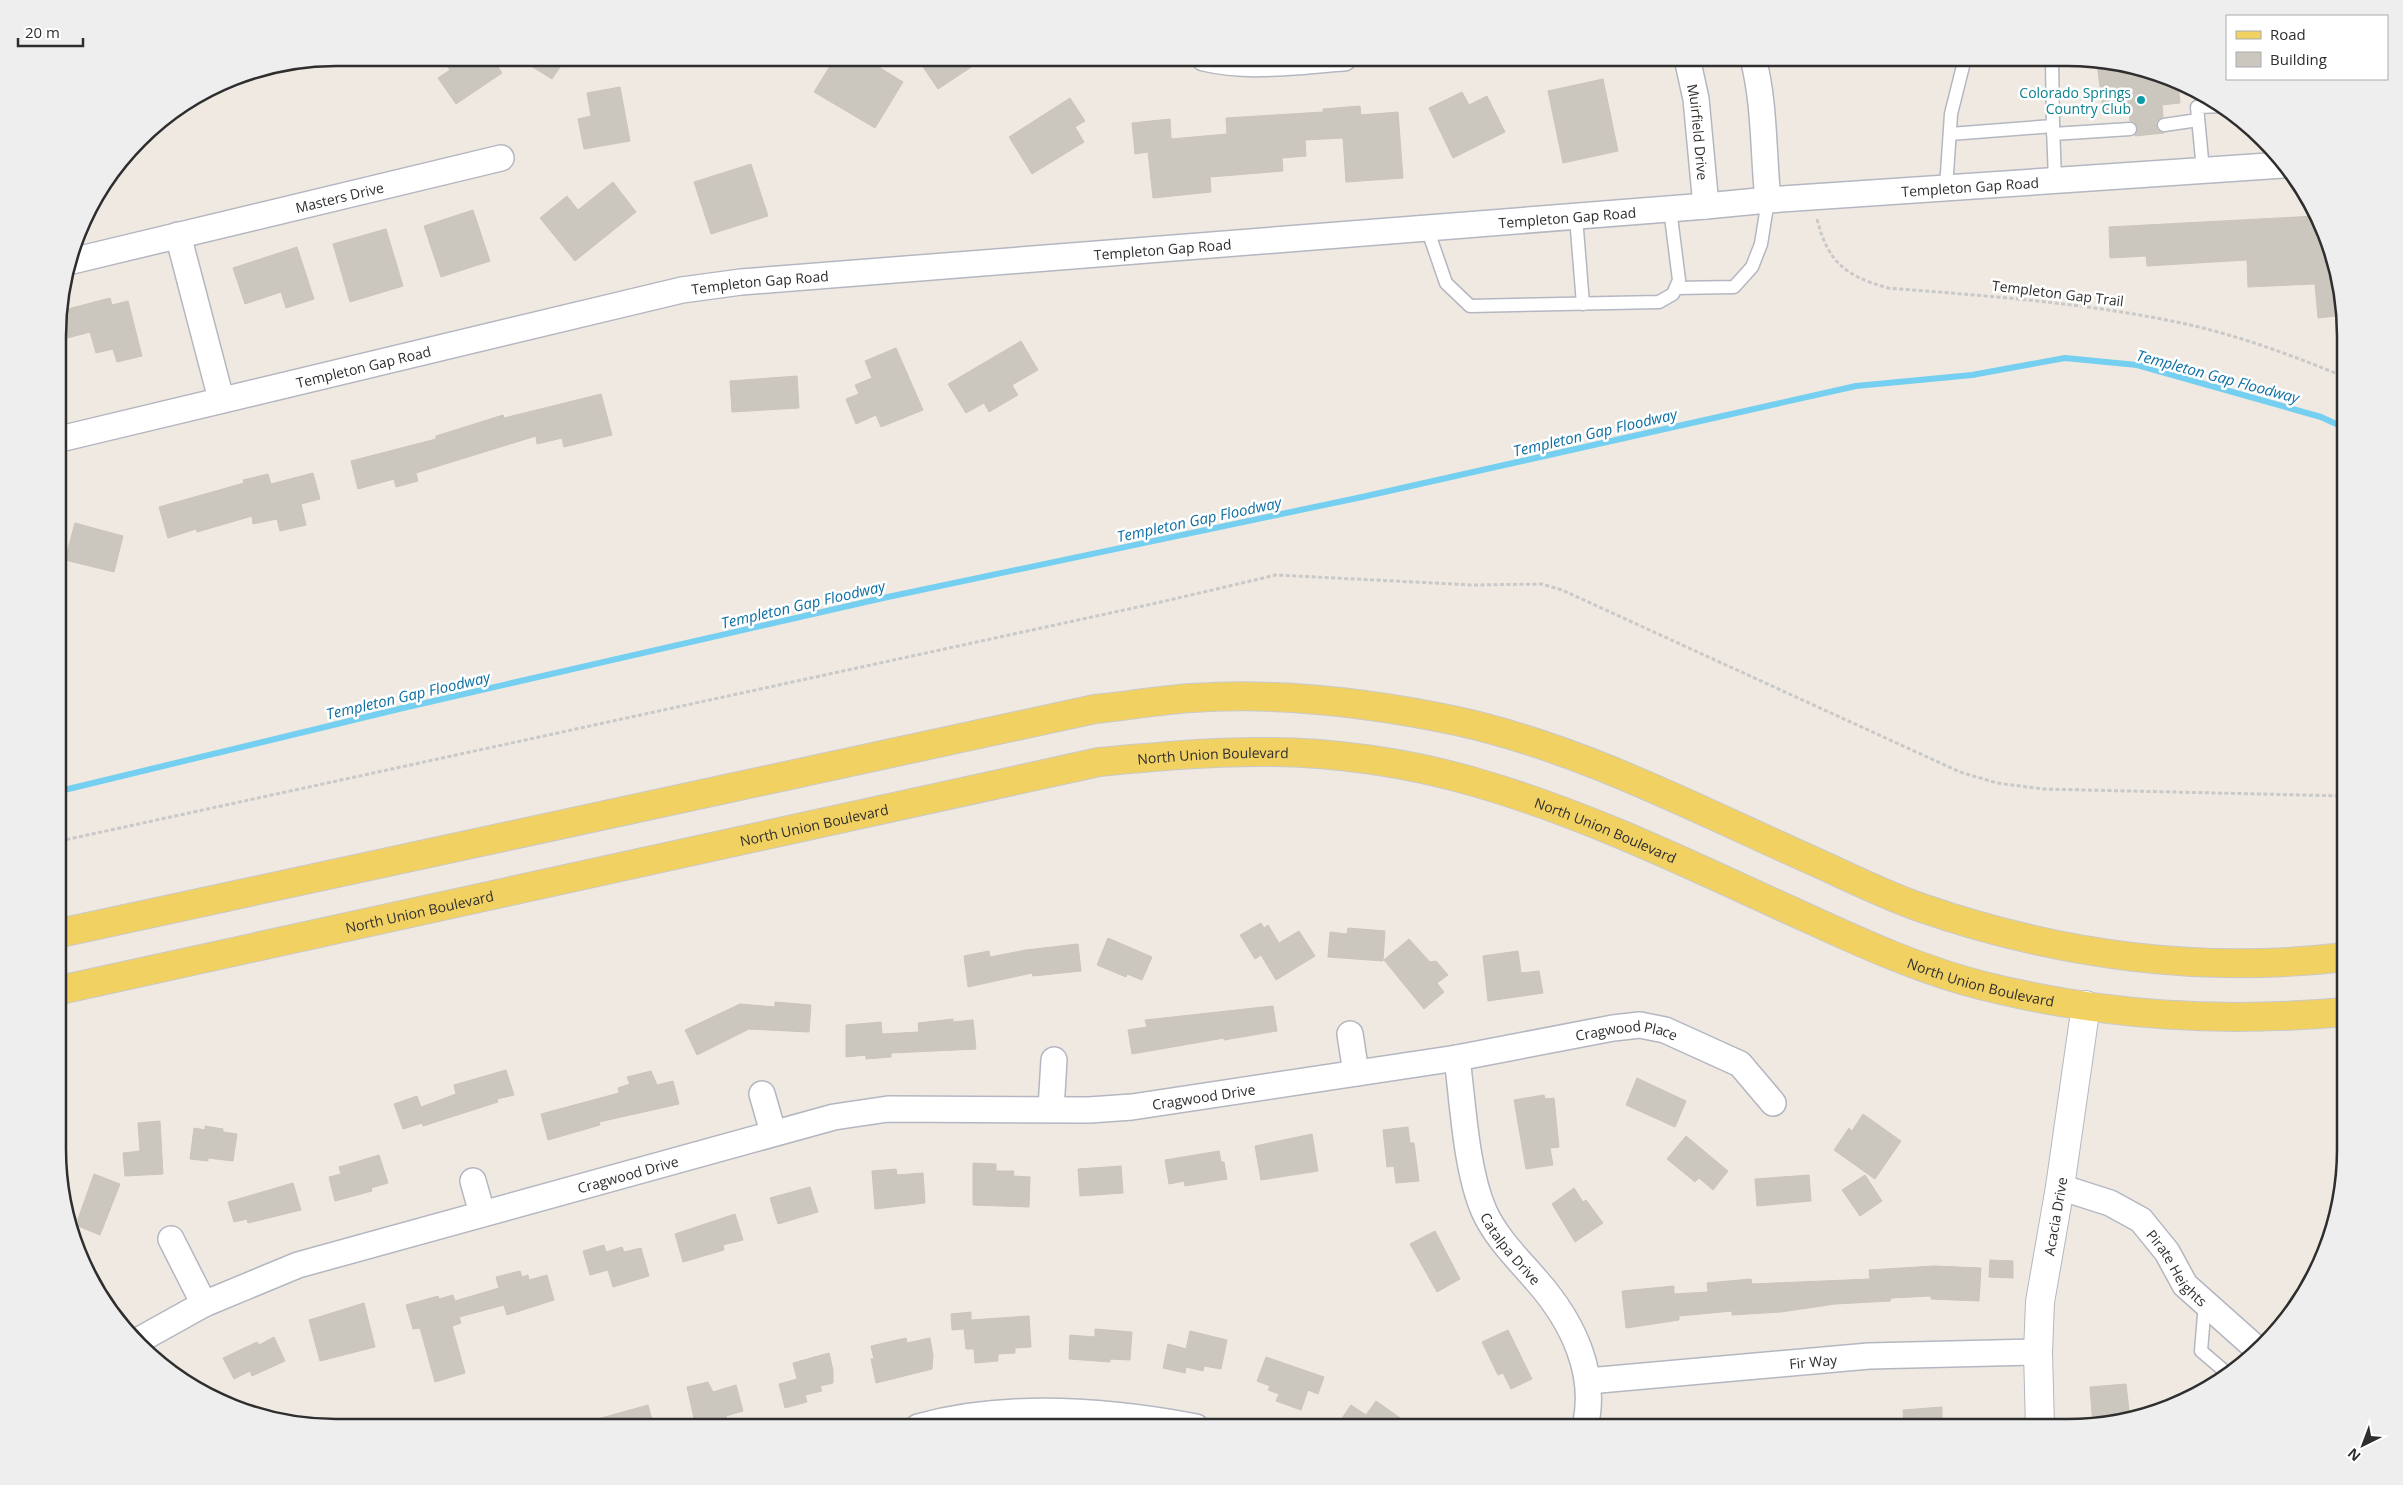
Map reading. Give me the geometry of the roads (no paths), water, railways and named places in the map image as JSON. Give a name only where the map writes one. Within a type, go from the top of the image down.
[{"type":"main road","points":[[66,932],[1095,709],[1191,698],[1275,696],[1372,707],[1458,722],[1597,764],[1920,907],[2009,934],[2067,948],[2141,959],[2260,964],[2337,958]]},
{"type":"main road","name":"North Union Boulevard","points":[[66,989],[1098,762],[1169,756],[1262,752],[1350,758],[1402,766],[1476,782],[1570,813],[1852,939],[1928,968],[1984,986],[2086,1006],[2142,1014],[2197,1017],[2267,1017],[2337,1013]]},
{"type":"street","name":"Muirfield Drive","points":[[1689,66],[1696,99],[1706,206]]},
{"type":"street","points":[[1756,66],[1763,122],[1768,200]]},
{"type":"street","name":"Masters Drive","points":[[78,260],[501,158]]},
{"type":"street","name":"Templeton Gap Road","points":[[66,438],[682,290],[741,282],[1768,200],[2275,165]]},
{"type":"street","points":[[178,235],[221,400]]},
{"type":"street","name":"Acacia Drive","points":[[2040,1419],[2038,1352],[2040,1302],[2060,1187],[2086,1006]]},
{"type":"street","name":"Cragwood Place","points":[[1456,1058],[1613,1028],[1640,1025],[1665,1030],[1740,1064],[1773,1103]]},
{"type":"street","points":[[1350,1034],[1356,1073]]},
{"type":"street","name":"Cragwood Drive","points":[[143,1338],[204,1304],[298,1264],[773,1132],[834,1117],[888,1109],[1089,1110],[1132,1107],[1456,1058]]},
{"type":"street","name":"Catalpa Drive","points":[[1456,1058],[1474,1184],[1485,1213],[1498,1234],[1562,1314],[1577,1342],[1588,1381],[1585,1419]]},
{"type":"street","points":[[1051,1110],[1054,1060]]},
{"type":"street","points":[[762,1094],[773,1132]]},
{"type":"street","points":[[473,1181],[482,1213]]},
{"type":"street","name":"Pirate Heights","points":[[2060,1187],[2110,1203],[2141,1220],[2167,1252],[2186,1285],[2252,1345]]},
{"type":"street","points":[[171,1239],[204,1304]]},
{"type":"street","name":"Fir Way","points":[[1588,1381],[1869,1356],[2038,1352]]},
{"type":"street","points":[[964,1419],[1021,1412],[1112,1415],[1140,1419]]},
{"type":"lane","points":[[1946,188],[1952,114],[1963,66]]},
{"type":"lane","points":[[2052,66],[2055,180]]},
{"type":"lane","points":[[2203,170],[2197,107],[2209,107]]},
{"type":"lane","points":[[2164,125],[2198,120]]},
{"type":"lane","points":[[1950,134],[2130,129]]},
{"type":"lane","points":[[1676,288],[1734,287],[1752,267],[1760,244],[1768,200]]},
{"type":"lane","points":[[1427,228],[1446,283],[1470,306],[1659,302],[1673,294],[1680,280],[1670,209]]},
{"type":"lane","points":[[1576,216],[1582,304]]},
{"type":"lane","points":[[2205,1303],[2201,1351],[2222,1369]]},
{"type":"waterway","name":"Templeton Gap Floodway","points":[[66,790],[403,708],[883,598],[1362,497],[1856,386],[1972,375],[2065,358],[2137,365],[2321,417],[2337,424]]},
{"type":"place","name":"Colorado Springs Country Club","points":[[2141,100]]}]
